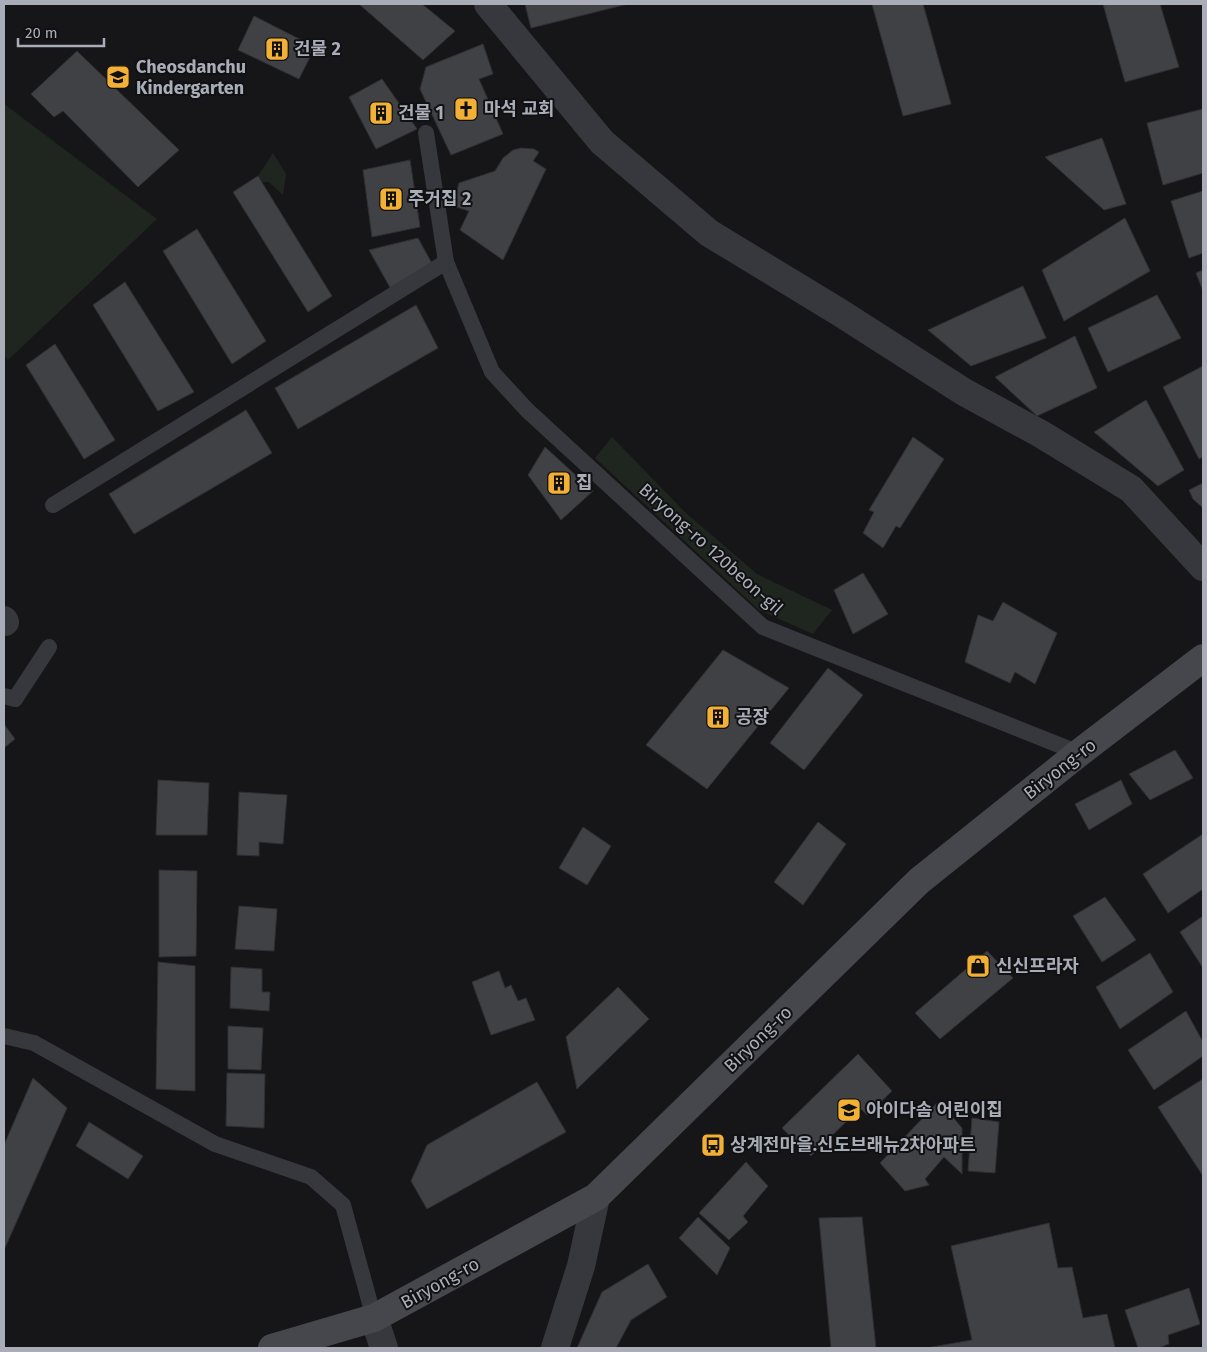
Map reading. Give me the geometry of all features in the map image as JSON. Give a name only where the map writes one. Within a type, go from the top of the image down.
[{"type":"main road","name":"Biryong-ro","points":[[272,1348],[374,1318],[596,1197],[919,881],[1079,753],[1203,658]]},
{"type":"street","points":[[488,4],[602,142],[709,234],[839,312],[964,392],[1041,434],[1131,489],[1203,567]]},
{"type":"street","points":[[555,1348],[581,1266],[596,1197]]},
{"type":"street","points":[[374,1318],[384,1348]]},
{"type":"lane","name":"Biryong-ro 120beon-gil","points":[[426,133],[446,262],[492,372],[527,410],[763,627],[1079,753]]},
{"type":"lane","points":[[53,505],[446,262]]},
{"type":"lane","points":[[4,696],[15,699],[49,647]]},
{"type":"lane","points":[[4,1036],[34,1043],[214,1144],[311,1178],[343,1205],[374,1318]]},
{"type":"shaded area","points":[[4,104],[157,219],[8,360],[4,355]]},
{"type":"shaded area","points":[[273,153],[286,174],[283,195],[269,182],[262,182],[258,176]]},
{"type":"shaded area","points":[[612,437],[686,513],[757,574],[832,610],[813,634],[759,610],[595,458]]},
{"type":"building","points":[[359,4],[422,4],[455,31],[423,60]]},
{"type":"building","points":[[525,4],[628,4],[531,28]]},
{"type":"building","points":[[872,4],[923,4],[951,104],[903,116]]},
{"type":"building","points":[[1103,4],[1160,4],[1179,67],[1125,82]]},
{"type":"building","name":"건물 2","points":[[254,16],[315,47],[299,79],[238,50]]},
{"type":"building","points":[[483,44],[493,74],[479,79],[503,134],[451,155],[420,89],[426,67]]},
{"type":"building","points":[[77,51],[179,150],[138,187],[63,111],[54,117],[31,94]]},
{"type":"building","name":"건물 1","points":[[382,79],[417,129],[376,149],[349,97]]},
{"type":"building","points":[[1203,109],[1203,173],[1163,185],[1147,123]]},
{"type":"building","points":[[1102,138],[1126,204],[1104,210],[1045,157]]},
{"type":"building","points":[[521,148],[534,149],[539,152],[533,161],[546,169],[503,260],[460,230],[469,211],[453,206],[459,183],[495,171],[503,158],[513,150]]},
{"type":"building","name":"주거집 2","points":[[410,160],[420,227],[372,237],[363,170]]},
{"type":"building","points":[[258,176],[332,296],[308,312],[233,192]]},
{"type":"building","points":[[1203,191],[1203,253],[1189,258],[1171,201]]},
{"type":"building","points":[[1125,218],[1150,271],[1064,321],[1042,270]]},
{"type":"building","points":[[197,229],[266,341],[232,364],[163,251]]},
{"type":"building","name":"주거집 2","points":[[418,238],[435,269],[392,291],[369,250]]},
{"type":"building","points":[[1203,270],[1203,291],[1196,273]]},
{"type":"building","points":[[125,282],[194,392],[158,411],[93,305]]},
{"type":"building","points":[[1023,286],[1046,338],[971,366],[928,330]]},
{"type":"building","points":[[1157,295],[1181,338],[1108,372],[1088,328]]},
{"type":"building","points":[[416,305],[438,348],[298,429],[275,388]]},
{"type":"building","points":[[1075,336],[1097,388],[1037,416],[995,377]]},
{"type":"building","points":[[55,344],[115,440],[84,459],[26,365]]},
{"type":"building","points":[[1203,366],[1203,457],[1199,459],[1163,387]]},
{"type":"building","points":[[1146,400],[1184,470],[1158,486],[1094,432]]},
{"type":"building","points":[[246,410],[272,453],[134,534],[109,494]]},
{"type":"building","points":[[913,437],[944,459],[900,528],[896,526],[883,548],[863,533],[874,512],[869,510]]},
{"type":"building","name":"집","points":[[545,447],[593,491],[561,520],[528,475]]},
{"type":"building","points":[[1203,483],[1203,508],[1193,499],[1189,490]]},
{"type":"building","points":[[863,573],[888,614],[853,634],[834,590]]},
{"type":"building","points":[[1003,602],[1057,633],[1035,684],[1015,672],[1010,683],[965,662],[978,615],[993,621]]},
{"type":"building","name":"공장","points":[[723,650],[789,688],[707,789],[646,745]]},
{"type":"building","points":[[828,668],[863,695],[804,770],[770,743]]},
{"type":"building","points":[[4,724],[15,739],[4,748]]},
{"type":"building","points":[[1175,750],[1193,778],[1150,800],[1129,774]]},
{"type":"building","points":[[158,780],[209,783],[207,835],[156,835]]},
{"type":"building","points":[[1121,780],[1132,804],[1089,830],[1075,804]]},
{"type":"building","points":[[239,792],[287,795],[283,844],[259,842],[259,856],[237,855]]},
{"type":"building","points":[[818,822],[846,844],[803,905],[774,882]]},
{"type":"building","points":[[583,827],[611,846],[587,885],[559,868]]},
{"type":"building","points":[[1203,834],[1203,889],[1168,913],[1143,874]]},
{"type":"building","points":[[159,870],[197,871],[196,956],[159,957]]},
{"type":"building","points":[[1105,897],[1136,940],[1102,962],[1073,916]]},
{"type":"building","points":[[239,906],[277,909],[274,951],[235,949]]},
{"type":"building","points":[[1203,916],[1203,968],[1180,932]]},
{"type":"building","points":[[987,951],[1013,978],[940,1039],[915,1013]]},
{"type":"building","points":[[1150,953],[1173,992],[1120,1029],[1096,987]]},
{"type":"building","points":[[158,962],[195,966],[195,1091],[156,1089]]},
{"type":"building","points":[[231,967],[262,969],[262,992],[270,992],[269,1011],[230,1008]]},
{"type":"building","points":[[499,971],[505,988],[511,985],[518,1001],[526,998],[535,1020],[491,1035],[472,982]]},
{"type":"building","points":[[618,987],[649,1019],[577,1089],[566,1037]]},
{"type":"building","points":[[1186,1011],[1203,1042],[1203,1056],[1154,1090],[1128,1050]]},
{"type":"building","points":[[228,1026],[263,1028],[261,1070],[228,1069]]},
{"type":"building","points":[[858,1054],[892,1091],[867,1115],[860,1108],[811,1156],[782,1128]]},
{"type":"building","points":[[227,1073],[265,1074],[264,1128],[226,1126]]},
{"type":"building","points":[[33,1078],[67,1108],[4,1250],[4,1145]]},
{"type":"building","points":[[1203,1079],[1203,1176],[1158,1107]]},
{"type":"building","points":[[537,1082],[566,1132],[427,1209],[411,1181],[427,1145]]},
{"type":"building","points":[[939,1101],[962,1128],[962,1174],[944,1157],[925,1179],[929,1185],[905,1191],[880,1163]]},
{"type":"building","points":[[972,1118],[999,1122],[995,1173],[968,1171]]},
{"type":"building","points":[[89,1122],[143,1156],[128,1179],[76,1146]]},
{"type":"building","points":[[746,1162],[768,1186],[743,1216],[748,1222],[729,1240],[699,1213]]},
{"type":"building","points":[[698,1217],[730,1248],[717,1275],[679,1238]]},
{"type":"building","points":[[862,1217],[876,1348],[831,1348],[819,1218]]},
{"type":"building","points":[[1049,1223],[1058,1268],[1072,1267],[1083,1318],[1107,1314],[1115,1348],[926,1348],[972,1340],[951,1246]]},
{"type":"building","points":[[648,1264],[667,1297],[631,1320],[616,1348],[577,1348],[602,1292]]},
{"type":"building","points":[[1189,1288],[1200,1324],[1168,1335],[1169,1344],[1158,1348],[1138,1348],[1125,1310]]},
{"type":"place","name":"건물 2","points":[[277,49]]},
{"type":"place","name":"Cheosdanchu Kindergarten","points":[[118,77]]},
{"type":"place","name":"마석 교회","points":[[466,109]]},
{"type":"place","name":"건물 1","points":[[381,113]]},
{"type":"place","name":"주거집 2","points":[[391,199]]},
{"type":"place","name":"집","points":[[559,483]]},
{"type":"place","name":"공장","points":[[718,717]]},
{"type":"place","name":"신신프라자","points":[[978,966]]},
{"type":"place","name":"아이다솜 어린이집","points":[[849,1110]]},
{"type":"place","name":"상계전마을.신도브래뉴2차아파트","points":[[713,1145]]}]
